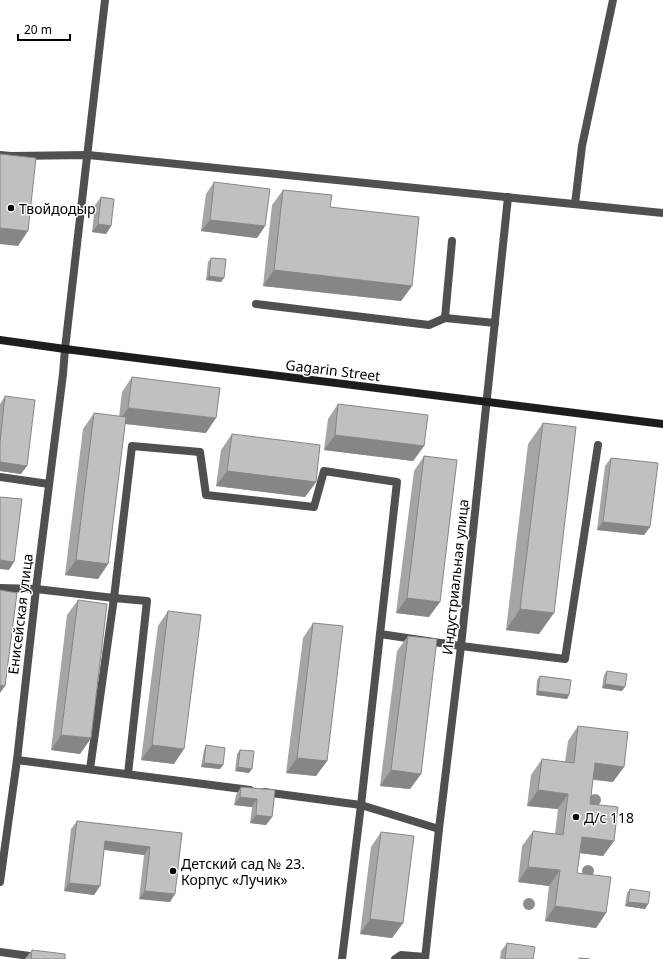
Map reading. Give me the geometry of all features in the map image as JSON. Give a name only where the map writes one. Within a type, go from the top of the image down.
[{"type":"main road","name":"Gagarin Street","points":[[0,340],[663,424]]},
{"type":"street","name":"Енисейская улица","points":[[0,882],[17,760],[106,0]]},
{"type":"street","points":[[575,204],[582,146],[613,0]]},
{"type":"street","points":[[0,155],[88,155],[663,213]]},
{"type":"street","name":"Индустриальная улица","points":[[425,958],[461,646],[508,197]]},
{"type":"street","points":[[444,318],[452,241]]},
{"type":"street","points":[[256,304],[429,325],[444,318],[495,323]]},
{"type":"street","points":[[380,634],[461,646],[565,658],[598,445]]},
{"type":"street","points":[[90,769],[114,598],[132,446],[200,452],[206,495],[314,508],[324,471],[397,482],[361,805],[342,959]]},
{"type":"street","points":[[0,478],[49,484]]},
{"type":"street","points":[[0,588],[36,589],[147,601],[128,774]]},
{"type":"street","points":[[17,760],[361,805],[439,829]]},
{"type":"street","points":[[0,952],[52,959]]},
{"type":"street","points":[[395,959],[401,955],[425,958]]},
{"type":"building","points":[[0,154],[36,158],[28,231],[0,228]]},
{"type":"building","points":[[214,182],[270,189],[265,226],[210,220]]},
{"type":"building","points":[[283,190],[332,195],[330,207],[419,217],[412,286],[274,270]]},
{"type":"building","points":[[101,197],[114,199],[111,226],[98,224]]},
{"type":"building","points":[[211,258],[226,259],[224,278],[209,276]]},
{"type":"building","points":[[132,377],[220,388],[216,418],[128,408]]},
{"type":"building","points":[[5,396],[35,400],[27,466],[0,462],[0,442]]},
{"type":"building","points":[[338,404],[428,415],[424,446],[335,435]]},
{"type":"building","points":[[94,413],[126,417],[108,564],[76,560]]},
{"type":"building","points":[[543,423],[576,427],[554,613],[520,609]]},
{"type":"building","points":[[232,434],[320,445],[316,482],[227,471]]},
{"type":"building","points":[[424,456],[457,460],[440,602],[407,598]]},
{"type":"building","points":[[611,458],[658,463],[650,527],[603,522]]},
{"type":"building","points":[[0,497],[22,499],[14,562],[0,560]]},
{"type":"building","points":[[0,590],[17,593],[5,686],[0,685]]},
{"type":"building","points":[[78,600],[107,604],[91,738],[61,735]]},
{"type":"building","points":[[168,611],[201,615],[184,749],[152,745]]},
{"type":"building","points":[[313,623],[343,626],[327,761],[297,758]]},
{"type":"building","points":[[408,636],[437,639],[421,774],[391,770]]},
{"type":"building","points":[[607,671],[627,674],[625,687],[605,684]]},
{"type":"building","points":[[540,676],[571,680],[569,695],[538,691]]},
{"type":"building","points":[[578,726],[628,732],[624,767],[595,763],[590,804],[618,807],[614,841],[582,837],[577,873],[611,877],[606,913],[555,906],[560,870],[528,867],[533,831],[563,835],[568,794],[538,790],[542,759],[574,763]]},
{"type":"building","points":[[206,745],[225,748],[223,765],[204,763]]},
{"type":"building","points":[[240,750],[254,751],[252,769],[238,767]]},
{"type":"building","points":[[241,787],[275,790],[272,817],[256,815],[257,799],[240,797]]},
{"type":"building","points":[[77,821],[182,833],[175,894],[145,891],[150,847],[105,841],[100,886],[69,883]]},
{"type":"building","points":[[381,832],[414,836],[403,923],[370,919]]},
{"type":"building","points":[[630,889],[650,892],[648,904],[628,902]]},
{"type":"building","points":[[507,943],[535,947],[533,959],[505,959]]},
{"type":"building","points":[[32,950],[65,954],[65,959],[31,959]]},
{"type":"place","name":"Твойдодыр","points":[[11,208]]},
{"type":"place","name":"Д/с 118","points":[[576,817]]},
{"type":"place","name":"Детский сад № 23. Корпус «Лучик»","points":[[173,871]]}]
